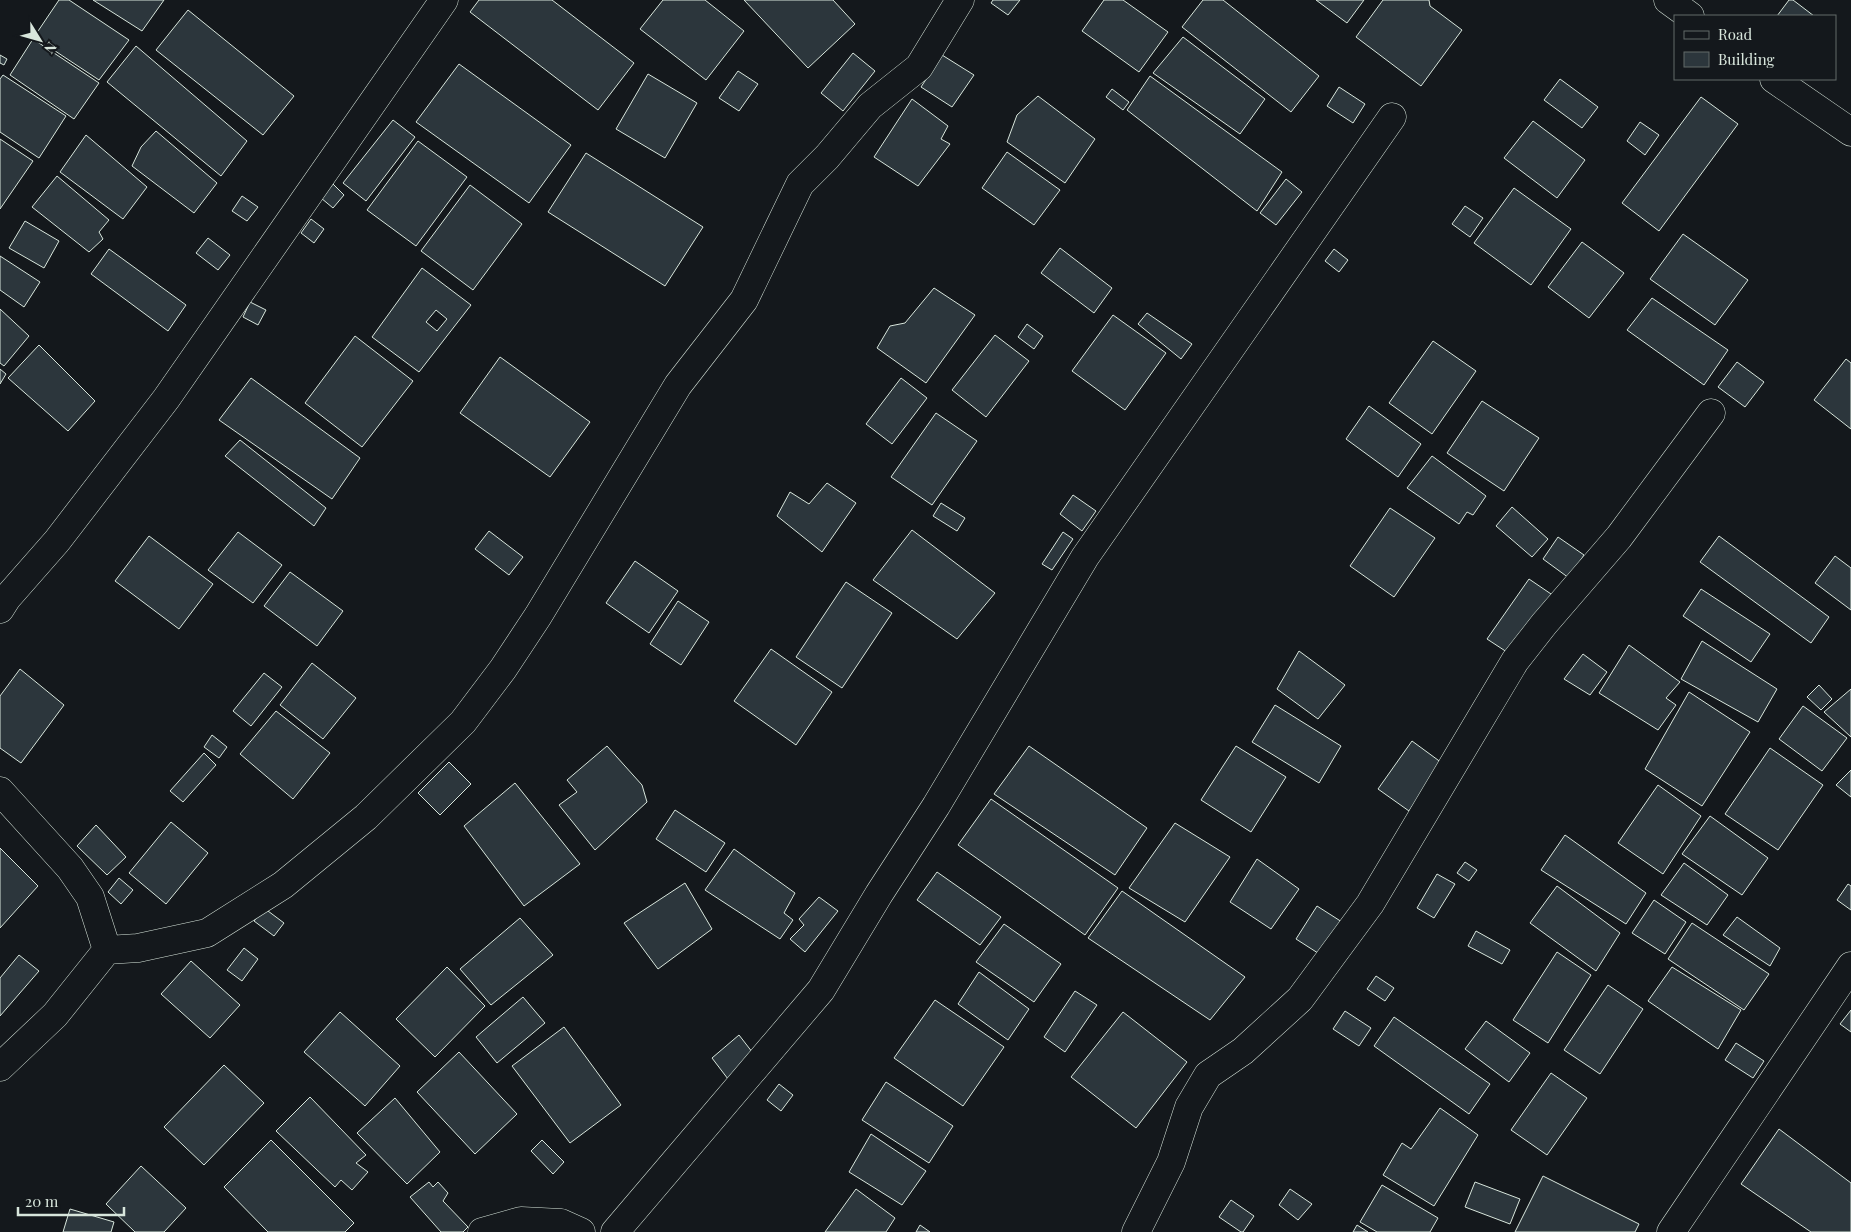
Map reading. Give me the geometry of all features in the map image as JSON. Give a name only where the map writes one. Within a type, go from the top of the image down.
[{"type":"street","points":[[0,609],[7,598],[56,541],[166,399],[444,0]]},
{"type":"street","points":[[0,1067],[55,1015],[107,950],[138,948],[207,933],[283,885],[366,816],[463,722],[503,669],[538,616],[678,385],[744,300],[800,184],[827,157],[870,106],[919,67],[960,0]]},
{"type":"street","points":[[1668,0],[1689,15]]},
{"type":"street","points":[[1775,80],[1851,132]]},
{"type":"street","points":[[615,1232],[821,990],[879,894],[936,806],[1085,557],[1392,117]]},
{"type":"street","points":[[1136,1232],[1171,1162],[1189,1107],[1208,1075],[1243,1051],[1300,999],[1370,904],[1515,661],[1544,624],[1619,537],[1711,413]]},
{"type":"street","points":[[0,791],[70,868],[90,897],[107,950]]},
{"type":"street","points":[[1671,1232],[1851,966]]},
{"type":"street","points":[[482,1232],[521,1221],[561,1223],[581,1232]]},
{"type":"building","points":[[59,0],[69,0],[129,40],[99,80],[34,37]]},
{"type":"building","points":[[93,0],[164,0],[142,31]]},
{"type":"building","points":[[479,0],[552,0],[634,63],[598,110],[470,12]]},
{"type":"building","points":[[663,0],[705,0],[744,31],[706,80],[640,29]]},
{"type":"building","points":[[744,0],[833,0],[855,24],[808,68]]},
{"type":"building","points":[[993,0],[1020,0],[1008,15],[991,3]]},
{"type":"building","points":[[1104,0],[1123,0],[1168,32],[1139,72],[1082,31]]},
{"type":"building","points":[[1203,0],[1223,0],[1319,76],[1291,112],[1182,27]]},
{"type":"building","points":[[1316,0],[1364,0],[1347,23]]},
{"type":"building","points":[[1383,0],[1429,0],[1430,6],[1462,30],[1421,86],[1356,37]]},
{"type":"building","points":[[1789,0],[1793,0],[1813,15],[1778,15]]},
{"type":"building","points":[[188,10],[294,96],[263,135],[156,50]]},
{"type":"building","points":[[1183,37],[1265,99],[1240,134],[1153,73]]},
{"type":"building","points":[[33,39],[99,83],[74,119],[10,75]]},
{"type":"building","points":[[136,46],[247,141],[221,176],[107,82]]},
{"type":"building","points":[[853,53],[875,71],[843,111],[821,93]]},
{"type":"building","points":[[0,55],[7,59],[4,65],[0,63]]},
{"type":"building","points":[[942,55],[974,75],[952,107],[921,87]]},
{"type":"building","points":[[459,64],[571,145],[529,203],[416,122]]},
{"type":"building","points":[[738,71],[758,84],[739,111],[719,98]]},
{"type":"building","points":[[648,74],[697,103],[665,158],[616,129]]},
{"type":"building","points":[[3,75],[66,116],[39,158],[0,132],[0,79]]},
{"type":"building","points":[[1150,76],[1282,172],[1257,211],[1127,110]]},
{"type":"building","points":[[1560,79],[1598,107],[1582,128],[1544,100]]},
{"type":"building","points":[[1339,87],[1365,104],[1353,123],[1327,106]]},
{"type":"building","points":[[1112,89],[1129,102],[1123,110],[1106,97]]},
{"type":"building","points":[[1038,96],[1095,139],[1065,183],[1007,142],[1017,115]]},
{"type":"building","points":[[1701,97],[1738,124],[1659,231],[1622,203]]},
{"type":"building","points":[[912,99],[948,126],[941,139],[950,144],[918,186],[874,157]]},
{"type":"building","points":[[393,120],[415,137],[366,201],[343,183]]},
{"type":"building","points":[[1533,121],[1585,160],[1557,198],[1504,158]]},
{"type":"building","points":[[1640,122],[1659,135],[1645,155],[1627,141]]},
{"type":"building","points":[[156,131],[217,183],[194,213],[132,166],[141,147]]},
{"type":"building","points":[[86,135],[147,187],[123,219],[60,172]]},
{"type":"building","points":[[0,139],[33,161],[0,209]]},
{"type":"building","points":[[418,141],[467,177],[416,246],[367,210]]},
{"type":"building","points":[[1007,152],[1060,190],[1034,225],[982,188]]},
{"type":"building","points":[[586,153],[703,227],[665,286],[548,212]]},
{"type":"building","points":[[57,176],[109,220],[99,232],[103,239],[89,252],[32,207]]},
{"type":"building","points":[[1286,179],[1302,192],[1276,225],[1260,213]]},
{"type":"building","points":[[333,184],[344,195],[333,208],[321,198]]},
{"type":"building","points":[[470,185],[522,224],[473,290],[421,251]]},
{"type":"building","points":[[1514,188],[1571,229],[1531,285],[1474,243]]},
{"type":"building","points":[[242,196],[258,207],[247,221],[232,211]]},
{"type":"building","points":[[1465,206],[1483,218],[1470,237],[1452,224]]},
{"type":"building","points":[[311,219],[324,229],[314,243],[301,233]]},
{"type":"building","points":[[25,221],[59,241],[44,268],[9,248]]},
{"type":"building","points":[[1683,234],[1748,280],[1715,325],[1650,279]]},
{"type":"building","points":[[208,238],[230,255],[218,270],[196,253]]},
{"type":"building","points":[[1582,242],[1624,273],[1589,318],[1548,287]]},
{"type":"building","points":[[1060,248],[1112,288],[1094,313],[1041,273]]},
{"type":"building","points":[[109,249],[186,305],[168,331],[91,274]]},
{"type":"building","points":[[1334,249],[1348,260],[1339,272],[1325,261]]},
{"type":"building","points":[[0,256],[40,282],[24,307],[0,290]]},
{"type":"building","points":[[422,268],[471,305],[419,372],[372,337]],"holes":[[[436,310],[447,319],[437,331],[426,322]]]},
{"type":"building","points":[[934,288],[975,315],[926,383],[877,348],[890,326],[905,323]]},
{"type":"building","points":[[1652,298],[1728,350],[1704,385],[1627,330]]},
{"type":"building","points":[[250,302],[266,310],[258,325],[243,317]]},
{"type":"building","points":[[0,309],[29,336],[4,366],[0,363]]},
{"type":"building","points":[[1147,313],[1192,344],[1181,359],[1138,324]]},
{"type":"building","points":[[1113,315],[1166,353],[1125,410],[1072,371]]},
{"type":"building","points":[[1027,324],[1043,336],[1034,349],[1018,337]]},
{"type":"building","points":[[995,335],[1029,361],[986,417],[952,390]]},
{"type":"building","points":[[355,336],[413,381],[362,447],[305,403]]},
{"type":"building","points":[[1433,341],[1476,371],[1432,434],[1389,403]]},
{"type":"building","points":[[39,345],[95,401],[68,431],[8,378]]},
{"type":"building","points":[[500,357],[590,422],[550,477],[460,413]]},
{"type":"building","points":[[1846,359],[1851,363],[1851,429],[1814,400]]},
{"type":"building","points":[[1737,362],[1764,382],[1745,407],[1718,387]]},
{"type":"building","points":[[0,369],[6,374],[0,384]]},
{"type":"building","points":[[251,378],[360,458],[332,499],[219,420]]},
{"type":"building","points":[[901,378],[927,398],[892,444],[866,424]]},
{"type":"building","points":[[1482,401],[1539,438],[1504,491],[1447,453]]},
{"type":"building","points":[[1369,406],[1421,444],[1398,477],[1346,439]]},
{"type":"building","points":[[936,413],[977,441],[932,505],[891,477]]},
{"type":"building","points":[[240,440],[326,508],[314,526],[225,456]]},
{"type":"building","points":[[1432,456],[1486,496],[1473,515],[1467,512],[1459,524],[1407,488]]},
{"type":"building","points":[[827,483],[856,503],[822,552],[777,516],[790,492],[809,504]]},
{"type":"building","points":[[1073,495],[1096,511],[1082,531],[1060,514]]},
{"type":"building","points":[[941,503],[965,518],[957,531],[933,516]]},
{"type":"building","points":[[1512,507],[1548,539],[1532,557],[1496,526]]},
{"type":"building","points":[[1390,508],[1435,538],[1394,597],[1350,566]]},
{"type":"building","points":[[912,530],[995,593],[957,639],[873,580]]},
{"type":"building","points":[[489,531],[523,557],[509,575],[475,549]]},
{"type":"building","points":[[238,532],[282,565],[253,603],[208,570]]},
{"type":"building","points":[[1063,532],[1073,539],[1052,570],[1042,564]]},
{"type":"building","points":[[149,536],[213,584],[179,629],[115,581]]},
{"type":"building","points":[[1719,536],[1829,617],[1811,643],[1700,562]]},
{"type":"building","points":[[1558,537],[1584,555],[1569,578],[1543,559]]},
{"type":"building","points":[[1835,556],[1851,568],[1851,610],[1815,583]]},
{"type":"building","points":[[635,561],[678,591],[649,633],[606,603]]},
{"type":"building","points":[[290,572],[343,611],[317,646],[264,606]]},
{"type":"building","points":[[1529,579],[1554,596],[1513,656],[1487,639]]},
{"type":"building","points":[[846,582],[892,613],[842,688],[796,657]]},
{"type":"building","points":[[1701,589],[1770,634],[1751,662],[1683,616]]},
{"type":"building","points":[[678,601],[709,622],[681,665],[650,644]]},
{"type":"building","points":[[1702,641],[1777,689],[1758,722],[1681,679]]},
{"type":"building","points":[[1629,645],[1680,682],[1666,698],[1676,705],[1658,730],[1599,693]]},
{"type":"building","points":[[771,649],[832,692],[796,745],[734,701]]},
{"type":"building","points":[[1299,651],[1345,685],[1318,719],[1277,689]]},
{"type":"building","points":[[1583,654],[1607,672],[1590,695],[1564,679]]},
{"type":"building","points":[[312,663],[356,698],[323,739],[280,705]]},
{"type":"building","points":[[20,669],[64,705],[21,763],[0,748],[0,696]]},
{"type":"building","points":[[264,673],[282,687],[251,726],[233,711]]},
{"type":"building","points":[[1819,685],[1832,699],[1821,710],[1807,697]]},
{"type":"building","points":[[1851,689],[1851,737],[1824,712]]},
{"type":"building","points":[[1689,692],[1750,732],[1702,806],[1645,769]]},
{"type":"building","points":[[1275,705],[1341,746],[1319,783],[1252,742]]},
{"type":"building","points":[[1803,706],[1847,738],[1822,771],[1779,739]]},
{"type":"building","points":[[276,711],[330,753],[293,799],[240,754]]},
{"type":"building","points":[[212,735],[227,747],[219,758],[204,747]]},
{"type":"building","points":[[1412,741],[1442,763],[1409,811],[1378,789]]},
{"type":"building","points":[[607,746],[642,785],[647,802],[595,850],[559,805],[577,792],[567,780]]},
{"type":"building","points":[[1029,746],[1147,828],[1115,875],[994,794]]},
{"type":"building","points":[[1236,746],[1286,777],[1251,832],[1201,800]]},
{"type":"building","points":[[1770,748],[1823,785],[1778,850],[1725,814]]},
{"type":"building","points":[[204,753],[216,765],[183,802],[170,791]]},
{"type":"building","points":[[449,762],[471,784],[440,815],[418,793]]},
{"type":"building","points":[[1851,770],[1851,797],[1836,785]]},
{"type":"building","points":[[515,783],[580,864],[524,906],[464,826]]},
{"type":"building","points":[[1658,785],[1701,816],[1663,874],[1618,843]]},
{"type":"building","points":[[991,799],[1118,888],[1085,935],[958,845]]},
{"type":"building","points":[[675,810],[725,843],[706,872],[656,839]]},
{"type":"building","points":[[1710,816],[1768,858],[1742,895],[1682,854]]},
{"type":"building","points":[[171,822],[208,853],[166,904],[129,873]]},
{"type":"building","points":[[1175,823],[1230,857],[1185,922],[1129,888]]},
{"type":"building","points":[[96,825],[126,857],[107,875],[77,846]]},
{"type":"building","points":[[1565,835],[1646,893],[1626,924],[1541,870]]},
{"type":"building","points":[[0,848],[38,886],[0,928]]},
{"type":"building","points":[[734,849],[795,893],[784,913],[793,920],[780,939],[705,890]]},
{"type":"building","points":[[1257,859],[1299,889],[1271,929],[1230,902]]},
{"type":"building","points":[[1465,862],[1477,870],[1469,881],[1457,873]]},
{"type":"building","points":[[1684,863],[1728,895],[1707,925],[1661,895]]},
{"type":"building","points":[[937,872],[1001,917],[980,945],[917,900]]},
{"type":"building","points":[[1437,874],[1455,884],[1434,918],[1417,908]]},
{"type":"building","points":[[119,878],[133,890],[121,904],[108,892]]},
{"type":"building","points":[[685,883],[712,929],[658,969],[624,923]]},
{"type":"building","points":[[1848,884],[1851,886],[1851,910],[1837,900]]},
{"type":"building","points":[[1557,886],[1620,933],[1596,971],[1530,923]]},
{"type":"building","points":[[1122,891],[1245,977],[1210,1020],[1088,938]]},
{"type":"building","points":[[819,897],[838,911],[805,952],[790,939],[804,925],[799,919]]},
{"type":"building","points":[[1654,900],[1686,922],[1665,954],[1632,933]]},
{"type":"building","points":[[1317,906],[1342,922],[1321,955],[1296,939]]},
{"type":"building","points":[[264,908],[284,923],[274,936],[254,921]]},
{"type":"building","points":[[1737,917],[1780,948],[1770,966],[1723,935]]},
{"type":"building","points":[[520,918],[553,955],[491,1005],[460,969]]},
{"type":"building","points":[[1692,923],[1769,974],[1744,1010],[1668,959]]},
{"type":"building","points":[[1004,924],[1061,964],[1034,1002],[976,962]]},
{"type":"building","points":[[1476,931],[1510,950],[1502,964],[1468,946]]},
{"type":"building","points":[[244,948],[258,959],[242,981],[227,970]]},
{"type":"building","points":[[1557,952],[1591,975],[1548,1043],[1513,1020]]},
{"type":"building","points":[[19,955],[39,971],[0,1016],[0,978]]},
{"type":"building","points":[[191,961],[240,1005],[210,1038],[161,994]]},
{"type":"building","points":[[447,967],[485,1006],[435,1057],[396,1019]]},
{"type":"building","points":[[1672,967],[1741,1010],[1718,1049],[1648,1001]]},
{"type":"building","points":[[979,972],[1029,1009],[1008,1040],[958,1004]]},
{"type":"building","points":[[1376,976],[1394,988],[1385,1001],[1367,989]]},
{"type":"building","points":[[1608,985],[1643,1009],[1600,1074],[1564,1050]]},
{"type":"building","points":[[1075,991],[1097,1005],[1065,1052],[1044,1037]]},
{"type":"building","points":[[523,997],[545,1023],[497,1063],[476,1037]]},
{"type":"building","points":[[935,1000],[1004,1047],[963,1106],[894,1058]]},
{"type":"building","points":[[1851,1010],[1851,1032],[1840,1024]]},
{"type":"building","points":[[1345,1011],[1371,1028],[1359,1046],[1333,1029]]},
{"type":"building","points":[[340,1012],[400,1066],[365,1106],[304,1052]]},
{"type":"building","points":[[1123,1012],[1187,1062],[1136,1128],[1071,1077]]},
{"type":"building","points":[[1394,1017],[1490,1084],[1469,1114],[1374,1046]]},
{"type":"building","points":[[1486,1021],[1530,1053],[1509,1082],[1465,1049]]},
{"type":"building","points":[[564,1027],[621,1105],[570,1143],[512,1066]]},
{"type":"building","points":[[739,1035],[756,1057],[728,1079],[712,1058]]},
{"type":"building","points":[[1736,1043],[1764,1061],[1753,1078],[1725,1060]]},
{"type":"building","points":[[459,1052],[517,1114],[475,1154],[417,1092]]},
{"type":"building","points":[[224,1065],[264,1103],[204,1165],[164,1127]]},
{"type":"building","points":[[1551,1073],[1587,1098],[1547,1155],[1511,1130]]},
{"type":"building","points":[[886,1082],[953,1126],[929,1163],[862,1120]]},
{"type":"building","points":[[779,1084],[793,1095],[781,1111],[767,1100]]},
{"type":"building","points":[[310,1097],[366,1155],[356,1163],[368,1172],[352,1190],[341,1180],[335,1187],[276,1131]]},
{"type":"building","points":[[395,1098],[440,1152],[407,1184],[357,1133]]},
{"type":"building","points":[[1440,1108],[1478,1135],[1434,1206],[1383,1175],[1402,1143],[1411,1149]]},
{"type":"building","points":[[1779,1129],[1851,1183],[1851,1232],[1811,1232],[1741,1184]]},
{"type":"building","points":[[871,1134],[926,1171],[902,1205],[849,1172]]},
{"type":"building","points":[[271,1140],[354,1223],[345,1232],[268,1232],[224,1187]]},
{"type":"building","points":[[542,1140],[564,1162],[553,1174],[531,1151]]},
{"type":"building","points":[[141,1166],[186,1208],[164,1232],[135,1232],[106,1204]]},
{"type":"building","points":[[1543,1176],[1639,1224],[1635,1232],[1515,1232]]},
{"type":"building","points":[[429,1182],[433,1187],[438,1182],[448,1193],[443,1201],[468,1227],[463,1232],[441,1232],[410,1197]]},
{"type":"building","points":[[1475,1182],[1520,1199],[1510,1224],[1465,1207]]},
{"type":"building","points":[[1382,1185],[1438,1218],[1430,1232],[1377,1232],[1360,1222]]},
{"type":"building","points":[[856,1189],[895,1218],[886,1232],[825,1232]]},
{"type":"building","points":[[1290,1189],[1312,1204],[1298,1220],[1279,1205]]},
{"type":"building","points":[[1231,1200],[1254,1216],[1243,1232],[1219,1217]]},
{"type":"building","points":[[70,1209],[114,1222],[111,1232],[63,1232]]},
{"type":"building","points":[[920,1225],[930,1232],[916,1232]]},
{"type":"building","points":[[1357,1225],[1368,1232],[1353,1232]]}]
